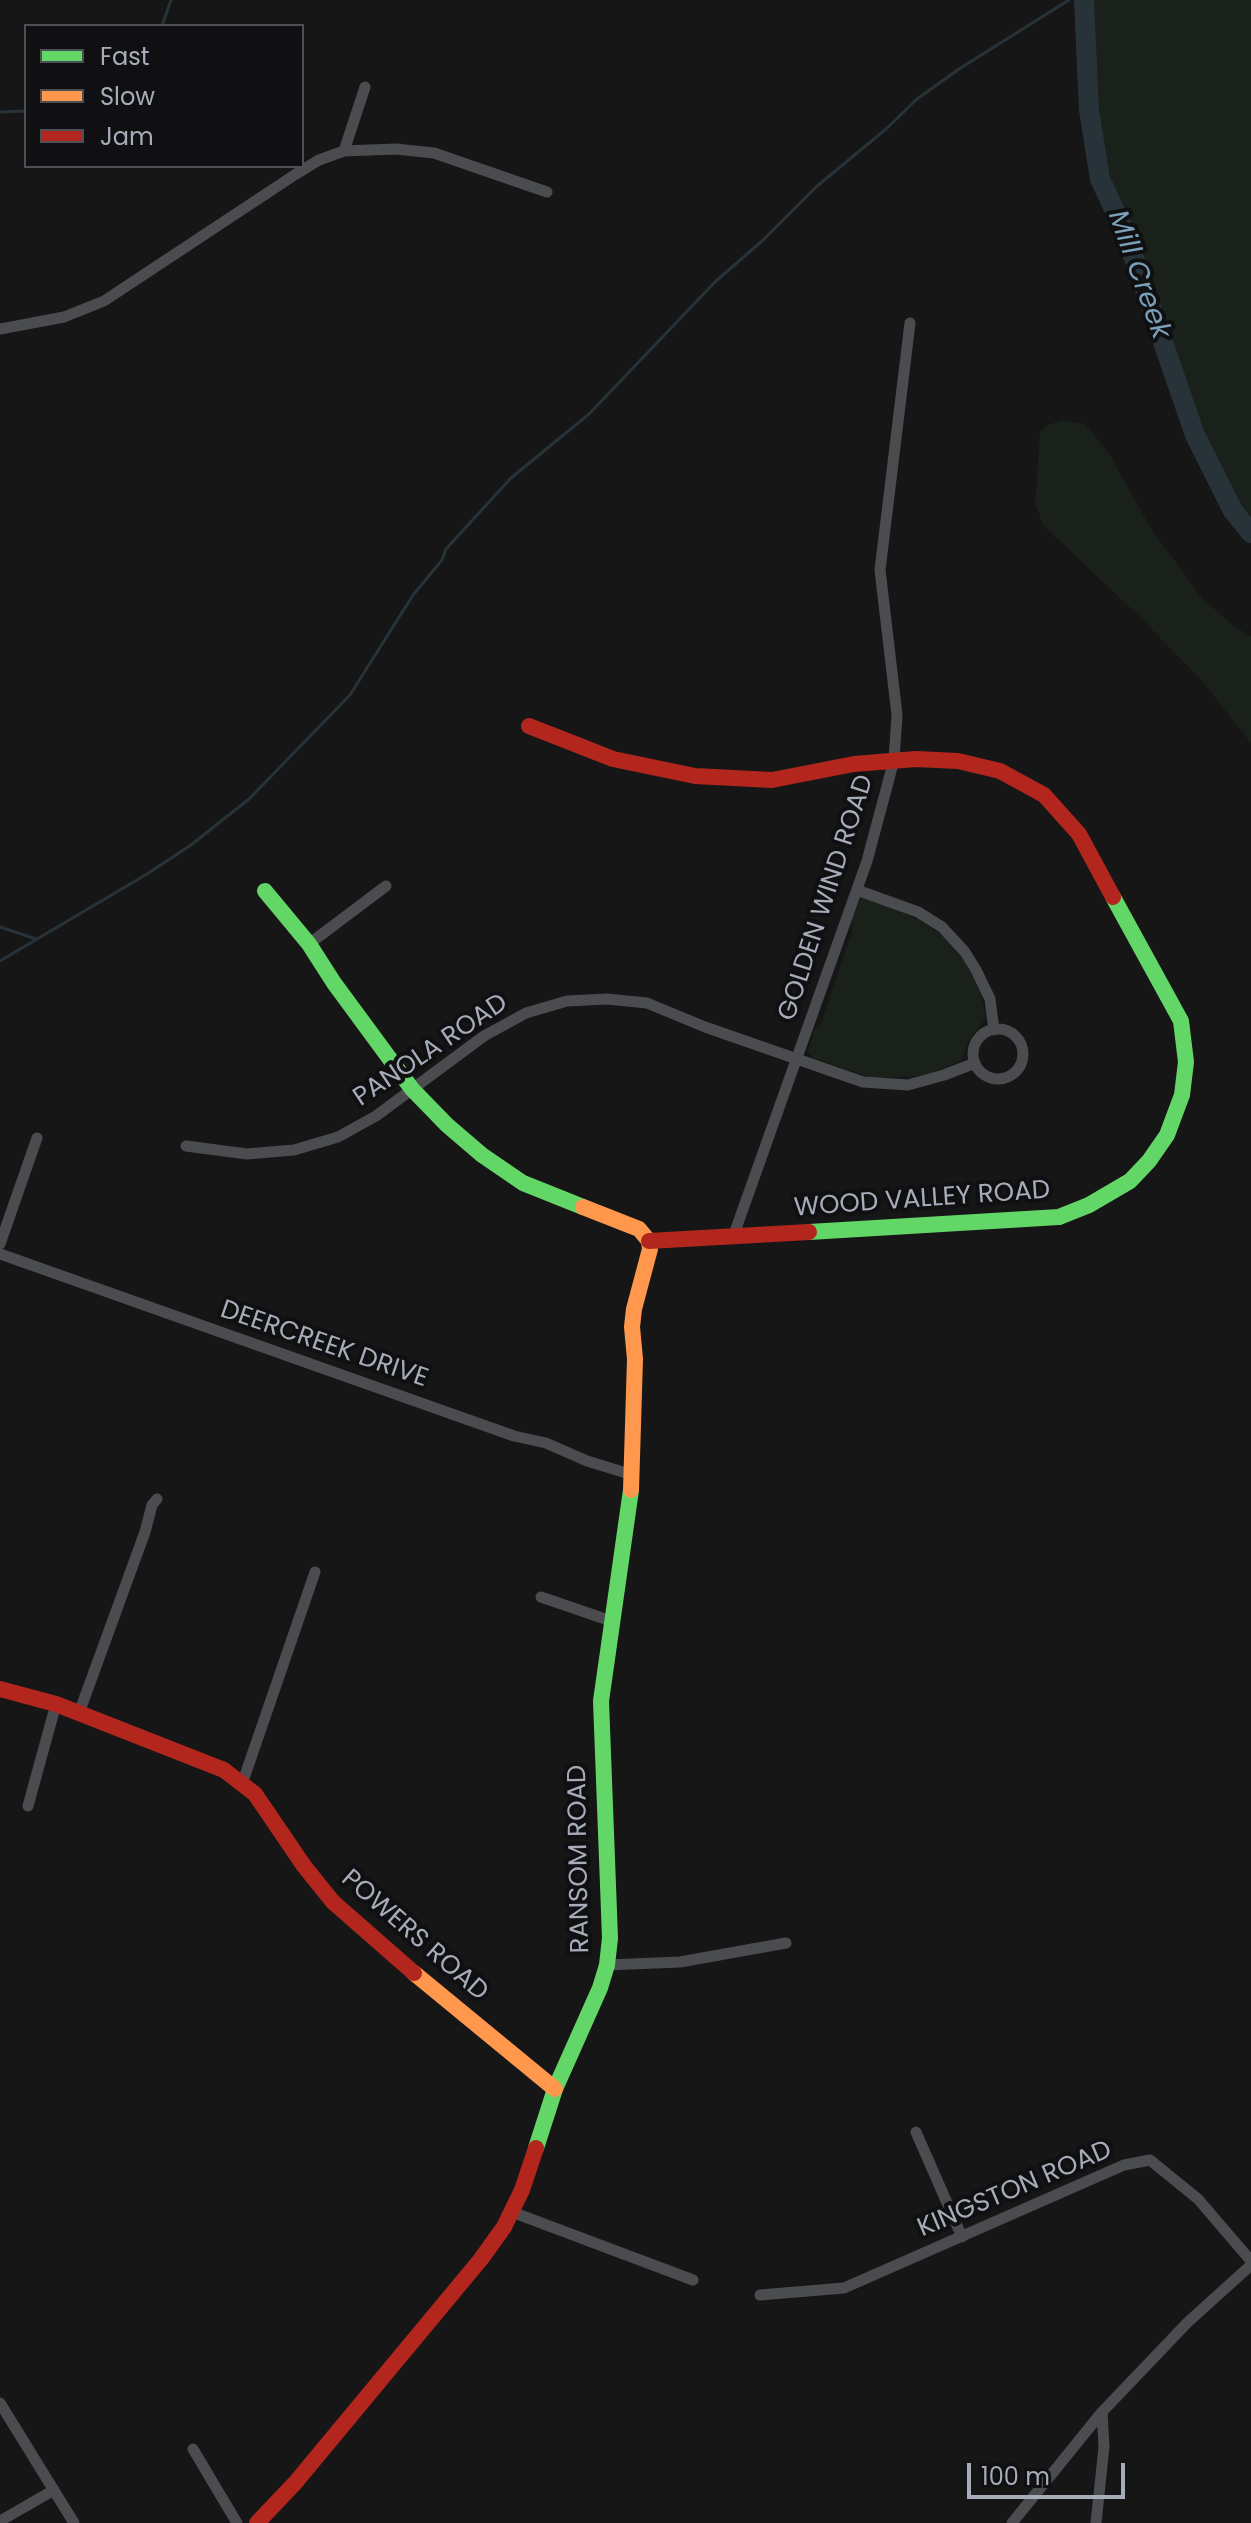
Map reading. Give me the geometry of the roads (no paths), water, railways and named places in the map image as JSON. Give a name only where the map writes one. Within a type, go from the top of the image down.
[{"type":"street","points":[[344,151],[365,87]]},
{"type":"street","points":[[0,329],[64,317],[104,301],[296,174],[319,160],[344,151],[396,149],[434,153],[547,192]]},
{"type":"street","name":"GOLDEN WIND ROAD","points":[[733,1237],[857,890],[894,760],[897,715],[880,570],[910,323]]},
{"type":"street","points":[[529,726],[613,759],[695,776],[772,780],[854,764],[894,760]]},
{"type":"street","name":"WOOD VALLEY ROAD","points":[[647,1238],[733,1237],[1059,1217],[1089,1205],[1130,1181],[1167,1135],[1182,1095],[1186,1062],[1181,1021],[1079,834],[1044,795],[1000,771],[958,761],[894,760]]},
{"type":"street","points":[[309,944],[386,886]]},
{"type":"street","points":[[857,890],[918,912],[942,927],[965,952],[976,970],[990,999],[994,1030]]},
{"type":"street","points":[[265,891],[309,944],[412,1089],[447,1125],[501,1169],[540,1191],[628,1223],[647,1238]]},
{"type":"street","name":"PANOLA ROAD","points":[[186,1146],[247,1154],[294,1150],[338,1137],[376,1116],[484,1036],[526,1013],[567,1001],[607,999],[647,1003],[863,1082],[908,1085],[975,1063]]},
{"type":"street","points":[[994,1030],[1006,1031],[1019,1040],[1023,1056],[1020,1067],[1007,1077],[996,1079],[981,1072],[975,1063],[974,1052],[977,1042],[994,1030]]},
{"type":"street","points":[[0,1244],[37,1138]]},
{"type":"street","name":"RANSOM ROAD","points":[[257,2523],[295,2483],[434,2318],[481,2259],[512,2212],[555,2089],[607,1965],[610,1938],[601,1701],[633,1475],[635,1359],[632,1327],[634,1309],[648,1264],[647,1238]]},
{"type":"street","name":"DEERCREEK DRIVE","points":[[0,1254],[514,1436],[546,1443],[587,1461],[633,1475]]},
{"type":"street","points":[[79,1713],[152,1505],[157,1499]]},
{"type":"street","points":[[242,1784],[315,1572]]},
{"type":"street","points":[[541,1597],[611,1621]]},
{"type":"street","name":"POWERS ROAD","points":[[0,1689],[56,1704],[224,1770],[255,1794],[304,1866],[333,1902],[385,1949],[555,2089]]},
{"type":"street","points":[[28,1806],[56,1704]]},
{"type":"street","points":[[607,1965],[680,1962],[786,1943]]},
{"type":"street","points":[[916,2132],[962,2237]]},
{"type":"street","name":"KINGSTON ROAD","points":[[760,2295],[844,2288],[1124,2165],[1150,2160],[1198,2199],[1251,2263]]},
{"type":"street","points":[[512,2212],[693,2280]]},
{"type":"street","points":[[1012,2523],[1102,2412],[1188,2322],[1251,2263]]},
{"type":"street","points":[[0,2403],[74,2523]]},
{"type":"street","points":[[1096,2523],[1104,2447],[1102,2412]]},
{"type":"street","points":[[193,2449],[237,2523]]},
{"type":"street","points":[[0,2521],[54,2490]]},
{"type":"waterway","points":[[163,24],[171,0]]},
{"type":"waterway","points":[[0,961],[147,874],[191,845],[249,799],[350,695],[413,595],[442,560],[446,549],[511,478],[589,414],[715,282],[816,187],[917,99],[1069,0]]},
{"type":"waterway","name":"Mill Creek","points":[[1084,0],[1089,110],[1100,179],[1126,235],[1195,435],[1233,511],[1251,533]]},
{"type":"waterway","points":[[0,112],[24,111]]},
{"type":"waterway","points":[[0,927],[36,939]]}]
